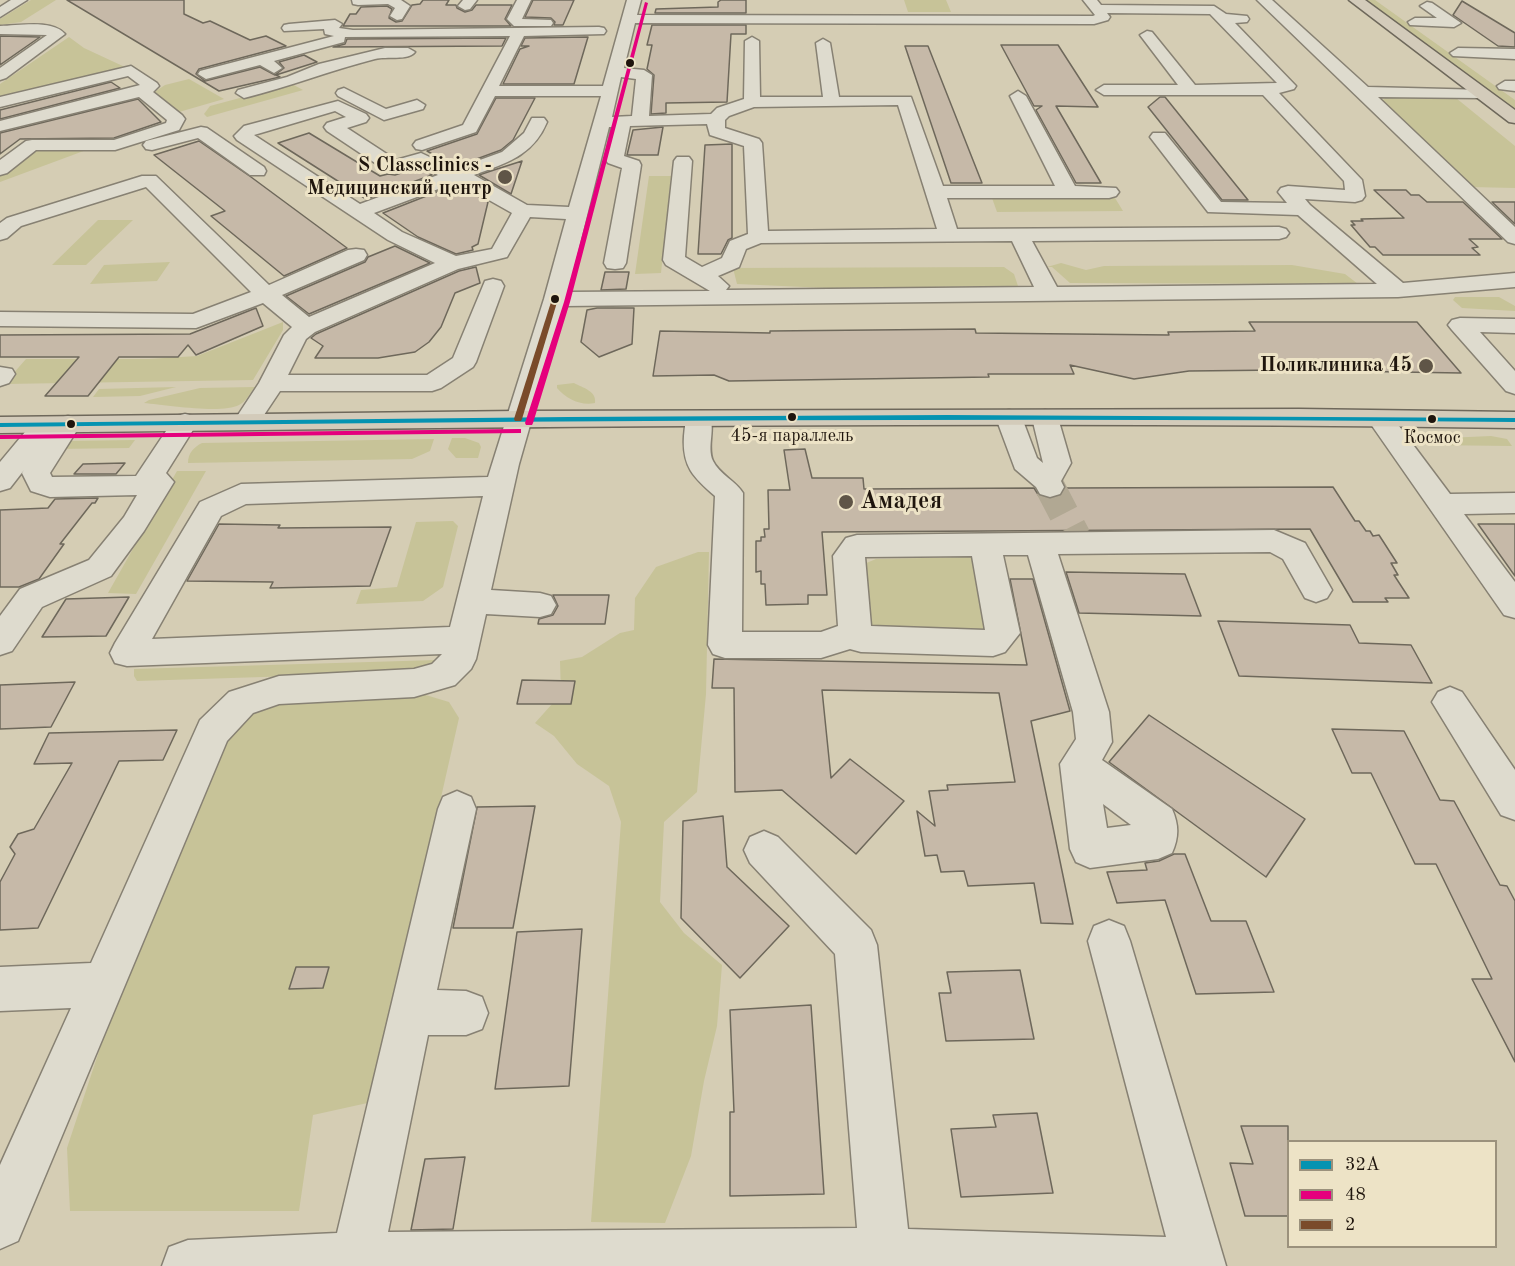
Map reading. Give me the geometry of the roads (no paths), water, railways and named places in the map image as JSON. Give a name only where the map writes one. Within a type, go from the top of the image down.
[{"type":"main road","points":[[1356,0],[1515,118]]},
{"type":"main road","points":[[1399,11],[1477,66]]},
{"type":"main road","points":[[0,425],[518,418],[1515,420]]},
{"type":"street","points":[[0,13],[20,0]]},
{"type":"street","points":[[290,28],[390,0],[403,6],[397,16]]},
{"type":"street","points":[[524,0],[514,19],[519,23],[902,14],[1000,15],[1094,20],[1103,17],[1093,4]]},
{"type":"street","points":[[634,0],[613,82],[622,122],[615,159],[632,165],[662,168]]},
{"type":"street","points":[[744,19],[745,15],[752,11],[752,0]]},
{"type":"street","points":[[1264,0],[1515,238]]},
{"type":"street","points":[[1093,4],[1214,10],[1288,86],[1267,90],[1104,90]]},
{"type":"street","points":[[1415,22],[1454,23],[1427,6]]},
{"type":"street","points":[[349,10],[330,31],[353,34],[599,30]]},
{"type":"street","points":[[1222,18],[1284,19]]},
{"type":"street","points":[[0,30],[48,30],[58,34],[0,75]]},
{"type":"street","points":[[423,145],[470,128],[489,91],[503,51],[519,32]]},
{"type":"street","points":[[206,74],[272,66],[353,34]]},
{"type":"street","points":[[1147,35],[1190,90]]},
{"type":"street","points":[[752,41],[752,102]]},
{"type":"street","points":[[823,43],[832,102]]},
{"type":"street","points":[[1449,46],[1515,54]]},
{"type":"street","points":[[244,93],[293,80],[324,67],[385,52],[419,52]]},
{"type":"street","points":[[272,66],[293,80]]},
{"type":"street","points":[[0,126],[44,116],[140,84],[155,67]]},
{"type":"street","points":[[0,102],[131,71],[159,105],[176,119],[173,126],[115,146],[32,146],[0,169]]},
{"type":"street","points":[[310,74],[384,115],[417,105]]},
{"type":"street","points":[[0,1223],[213,731],[241,702],[279,690],[414,683],[443,675],[459,659],[500,486],[518,418],[555,299],[577,213],[644,75],[613,82],[489,91]]},
{"type":"street","points":[[1267,90],[1353,180],[1362,201],[1288,192],[1303,209],[1398,290]]},
{"type":"street","points":[[1363,92],[1480,93]]},
{"type":"street","points":[[1018,96],[1068,192]]},
{"type":"street","points":[[622,122],[716,119],[723,112],[752,102],[905,100],[949,235]]},
{"type":"street","points":[[138,111],[159,105]]},
{"type":"street","points":[[453,263],[395,236],[243,136],[250,130],[338,106],[360,118],[333,127],[394,167],[421,158],[453,176],[462,176],[523,211],[577,213]]},
{"type":"street","points":[[44,116],[96,120]]},
{"type":"street","points":[[716,119],[717,131],[753,143],[758,237]]},
{"type":"street","points":[[358,212],[508,156],[532,136],[538,122]]},
{"type":"street","points":[[138,168],[140,148],[201,132],[270,180]]},
{"type":"street","points":[[1160,137],[1215,208],[1303,209]]},
{"type":"street","points":[[0,234],[14,222],[138,168]]},
{"type":"street","points":[[138,168],[266,294],[308,327]]},
{"type":"street","points":[[615,263],[662,168]]},
{"type":"street","points":[[662,168],[674,260],[722,289],[722,299]]},
{"type":"street","points":[[935,192],[1109,192]]},
{"type":"street","points":[[247,421],[272,383],[296,335],[308,327],[453,263],[500,253],[523,211]]},
{"type":"street","points":[[701,276],[731,262],[737,245],[758,237],[1279,233]]},
{"type":"street","points":[[1020,235],[1049,294]]},
{"type":"street","points":[[0,319],[196,321],[356,255]]},
{"type":"street","points":[[555,299],[1398,290],[1515,280]]},
{"type":"street","points":[[272,383],[432,383],[464,362],[493,286]]},
{"type":"street","points":[[1515,326],[1460,325],[1515,386]]},
{"type":"street","points":[[1009,418],[1025,463],[1049,484],[1057,462],[1045,418]]},
{"type":"street","points":[[699,419],[696,457],[702,470],[729,493],[725,645],[821,645],[857,633]]},
{"type":"street","points":[[1381,420],[1515,606]]},
{"type":"street","points":[[56,424],[36,473],[40,483],[50,487],[144,485],[185,422]]},
{"type":"street","points":[[0,481],[56,424]]},
{"type":"street","points":[[0,642],[31,598],[100,568],[134,524],[160,482],[150,476]]},
{"type":"street","points":[[465,640],[127,653],[210,509],[241,494],[500,486]]},
{"type":"street","points":[[1442,504],[1515,504]]},
{"type":"street","points":[[985,544],[1003,633],[993,643],[861,639],[854,627],[848,556],[857,546],[985,544],[1040,544],[1078,540],[1274,541],[1294,551],[1316,590]]},
{"type":"street","points":[[1040,544],[1090,712],[1094,742],[1079,764]]},
{"type":"street","points":[[474,601],[540,604]]},
{"type":"street","points":[[1450,702],[1511,791]]},
{"type":"street","points":[[357,1258],[457,809]]},
{"type":"street","points":[[764,850],[856,945],[884,1260]]},
{"type":"street","points":[[188,1266],[357,1258],[884,1260],[1200,1265],[1109,941]]},
{"type":"street","points":[[0,989],[105,984]]},
{"type":"street","points":[[410,1012],[466,1014]]},
{"type":"tunnel","points":[[1050,487],[1076,537]]},
{"type":"place","name":"S Classclinics - Медицинский центр","points":[[505,177]]},
{"type":"place","name":"Поликлиника 45","points":[[1426,366]]},
{"type":"place","name":"45-я параллель","points":[[792,417]]},
{"type":"place","name":"Космос","points":[[1432,419]]},
{"type":"place","name":"Амадея","points":[[846,502]]}]
